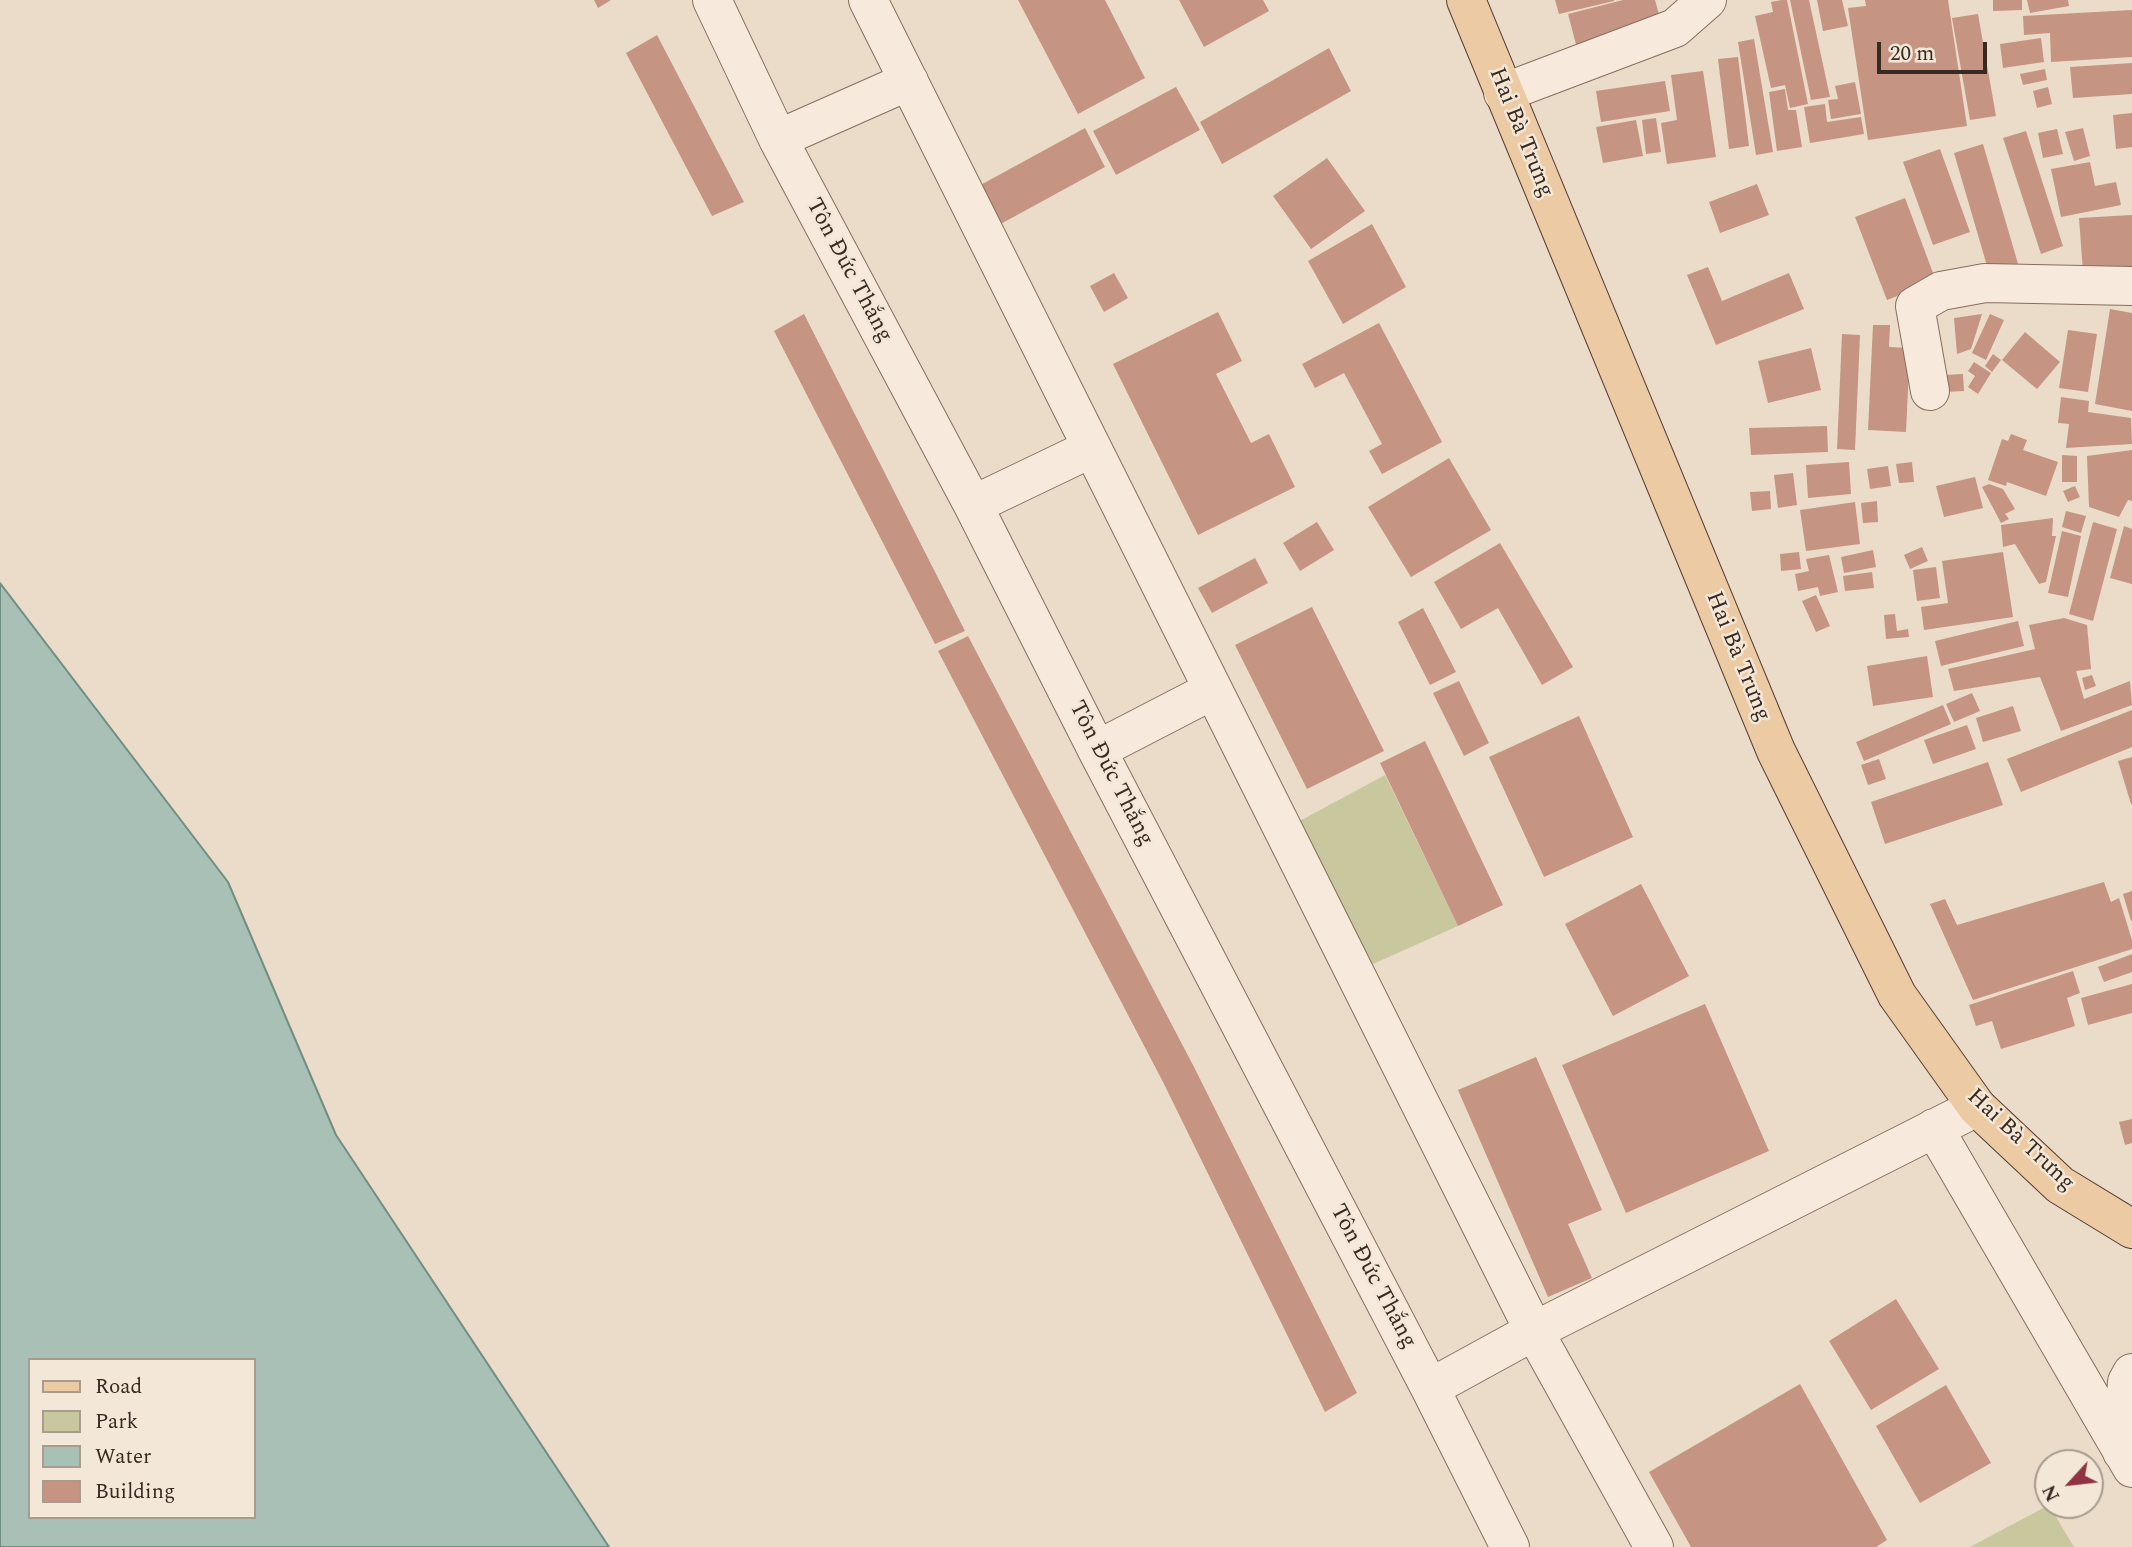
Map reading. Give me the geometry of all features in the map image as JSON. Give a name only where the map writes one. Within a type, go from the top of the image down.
[{"type":"main road","name":"Hai Bà Trưng","points":[[1466,0],[1776,751],[1898,996],[1977,1107],[2060,1185],[2132,1229]]},
{"type":"street","name":"Tôn Đức Thắng","points":[[712,0],[778,139],[973,505],[1510,1547]]},
{"type":"street","points":[[868,0],[1534,1331],[1654,1547]]},
{"type":"street","points":[[1503,93],[1675,28],[1707,0]]},
{"type":"street","points":[[778,139],[909,81]]},
{"type":"street","points":[[1930,391],[1915,306],[1941,291],[1985,283],[2132,286]]},
{"type":"street","points":[[973,505],[1092,448]]},
{"type":"street","points":[[1097,750],[1213,690]]},
{"type":"street","points":[[1430,1388],[1534,1331],[1977,1107]]},
{"type":"street","points":[[1934,1128],[2127,1460]]},
{"type":"street","points":[[2127,1460],[2127,1382],[2132,1373]]},
{"type":"green space","points":[[1385,775],[1458,926],[1373,964],[1296,823]]},
{"type":"green space","points":[[2034,1513],[2034,1519],[2057,1519],[2074,1547],[1970,1547]]},
{"type":"water","points":[[0,583],[228,882],[336,1135],[609,1547],[0,1547]]},
{"type":"building","points":[[594,0],[611,0],[598,8]]},
{"type":"building","points":[[1018,0],[1105,0],[1145,78],[1078,114]]},
{"type":"building","points":[[1179,0],[1263,0],[1269,11],[1204,47]]},
{"type":"building","points":[[1555,0],[1614,0],[1614,1],[1559,14]]},
{"type":"building","points":[[1623,0],[1655,0],[1663,29],[1578,52],[1568,14]]},
{"type":"building","points":[[1787,0],[1808,104],[1790,108],[1785,85],[1771,88],[1755,16],[1773,12],[1771,2]]},
{"type":"building","points":[[1790,0],[1809,0],[1830,97],[1811,100]]},
{"type":"building","points":[[1817,0],[1842,0],[1848,26],[1823,31]]},
{"type":"building","points":[[1865,0],[1948,0],[1967,126],[1868,140],[1848,8],[1866,6]]},
{"type":"building","points":[[1993,0],[2022,0],[2022,10],[1993,11]]},
{"type":"building","points":[[2027,0],[2068,0],[2069,6],[2030,13]]},
{"type":"building","points":[[2132,10],[2132,57],[2051,62],[2050,33],[2024,35],[2023,16]]},
{"type":"building","points":[[1978,14],[1996,116],[1970,120],[1952,18]]},
{"type":"building","points":[[657,35],[744,202],[712,216],[626,53]]},
{"type":"building","points":[[2041,38],[2044,62],[2003,68],[2000,44]]},
{"type":"building","points":[[1754,39],[1773,152],[1756,155],[1738,42]]},
{"type":"building","points":[[1329,48],[1351,91],[1222,164],[1200,122]]},
{"type":"building","points":[[1738,57],[1749,146],[1729,149],[1718,59]]},
{"type":"building","points":[[2132,63],[2132,94],[2073,98],[2070,67]]},
{"type":"building","points":[[2045,69],[2047,80],[2023,85],[2020,74]]},
{"type":"building","points":[[1703,71],[1716,157],[1667,164],[1661,123],[1677,120],[1671,75]]},
{"type":"building","points":[[1665,81],[1670,111],[1601,122],[1596,91]]},
{"type":"building","points":[[1855,82],[1861,114],[1831,119],[1828,100],[1838,99],[1835,86]]},
{"type":"building","points":[[1176,87],[1200,130],[1116,175],[1093,131]]},
{"type":"building","points":[[2048,87],[2052,104],[2037,108],[2033,91]]},
{"type":"building","points":[[1785,89],[1788,110],[1796,110],[1802,147],[1777,151],[1769,92]]},
{"type":"building","points":[[1825,104],[1827,122],[1861,117],[1864,134],[1810,143],[1804,107]]},
{"type":"building","points":[[2132,113],[2132,147],[2116,149],[2113,115]]},
{"type":"building","points":[[1656,118],[1661,152],[1646,154],[1642,120]]},
{"type":"building","points":[[1636,120],[1643,156],[1603,163],[1596,127]]},
{"type":"building","points":[[1085,128],[1105,167],[997,226],[975,188]]},
{"type":"building","points":[[2083,128],[2090,156],[2074,161],[2065,132]]},
{"type":"building","points":[[2057,129],[2063,154],[2043,158],[2038,133]]},
{"type":"building","points":[[2026,131],[2063,246],[2041,254],[2003,138]]},
{"type":"building","points":[[1983,144],[2021,274],[1992,283],[1954,153]]},
{"type":"building","points":[[1940,149],[1970,232],[1933,245],[1903,162]]},
{"type":"building","points":[[1327,158],[1365,211],[1311,249],[1273,196]]},
{"type":"building","points":[[2090,162],[2095,186],[2116,182],[2121,205],[2061,217],[2051,169]]},
{"type":"building","points":[[1757,184],[1769,215],[1720,233],[1709,202]]},
{"type":"building","points":[[1905,198],[1936,281],[1887,300],[1855,217]]},
{"type":"building","points":[[2132,215],[2132,268],[2083,272],[2079,218]]},
{"type":"building","points":[[1372,224],[1406,287],[1343,324],[1308,261]]},
{"type":"building","points":[[1708,267],[1722,301],[1789,273],[1804,309],[1716,345],[1687,275]]},
{"type":"building","points":[[1114,273],[1128,298],[1104,312],[1090,286]]},
{"type":"building","points":[[2110,309],[2132,313],[2132,411],[2095,404]]},
{"type":"building","points":[[1218,312],[1242,361],[1216,374],[1251,443],[1269,434],[1295,487],[1198,535],[1113,364]]},
{"type":"building","points":[[804,314],[965,631],[935,644],[774,331]]},
{"type":"building","points":[[1982,314],[1971,349],[1957,354],[1954,318]]},
{"type":"building","points":[[1990,314],[2004,320],[1986,360],[1972,353]]},
{"type":"building","points":[[1379,323],[1442,442],[1382,474],[1369,451],[1382,444],[1344,373],[1315,388],[1302,364]]},
{"type":"building","points":[[1873,325],[1890,325],[1889,347],[1910,348],[1906,432],[1868,430]]},
{"type":"building","points":[[2068,330],[2097,334],[2088,392],[2059,388]]},
{"type":"building","points":[[2025,332],[2060,362],[2037,389],[2002,360]]},
{"type":"building","points":[[1842,334],[1860,335],[1855,450],[1837,449]]},
{"type":"building","points":[[1811,348],[1821,390],[1768,403],[1758,361]]},
{"type":"building","points":[[1993,354],[2001,360],[1992,372],[1985,366]]},
{"type":"building","points":[[1974,362],[1991,373],[1978,394],[1968,387],[1975,376],[1968,371]]},
{"type":"building","points":[[1963,374],[1964,391],[1945,392],[1944,375]]},
{"type":"building","points":[[2061,397],[2089,401],[2088,412],[2131,418],[2132,444],[2066,448],[2069,424],[2058,423]]},
{"type":"building","points":[[1827,426],[1828,452],[1751,455],[1749,428]]},
{"type":"building","points":[[2011,434],[2027,440],[2023,450],[2058,462],[2046,496],[2007,482],[2006,486],[1988,480],[2002,439],[2008,441]]},
{"type":"building","points":[[2132,450],[2132,501],[2128,500],[2119,517],[2089,507],[2087,456]]},
{"type":"building","points":[[2062,455],[2077,456],[2077,482],[2062,482]]},
{"type":"building","points":[[1449,458],[1491,530],[1411,577],[1368,507]]},
{"type":"building","points":[[1849,462],[1851,494],[1808,498],[1806,465]]},
{"type":"building","points":[[1912,462],[1914,482],[1899,483],[1896,464]]},
{"type":"building","points":[[1888,466],[1891,486],[1870,489],[1867,469]]},
{"type":"building","points":[[1793,473],[1797,505],[1778,508],[1774,475]]},
{"type":"building","points":[[1975,477],[1983,508],[1944,517],[1936,486]]},
{"type":"building","points":[[1989,484],[2003,489],[2015,509],[2005,514],[2009,519],[2001,523],[1982,487]]},
{"type":"building","points":[[2075,486],[2080,497],[2068,502],[2063,491]]},
{"type":"building","points":[[1770,491],[1771,509],[1752,511],[1750,492]]},
{"type":"building","points":[[1877,501],[1878,522],[1863,523],[1861,503]]},
{"type":"building","points":[[1855,502],[1860,544],[1806,551],[1800,510]]},
{"type":"building","points":[[2066,511],[2086,516],[2081,533],[2062,527]]},
{"type":"building","points":[[2053,518],[2052,536],[2056,536],[2046,582],[2039,584],[2015,544],[2003,547],[2001,525]]},
{"type":"building","points":[[1317,522],[1334,550],[1300,571],[1283,543]]},
{"type":"building","points":[[2093,522],[2117,529],[2093,621],[2069,614]]},
{"type":"building","points":[[2124,526],[2132,529],[2132,584],[2110,578]]},
{"type":"building","points":[[2062,531],[2081,536],[2068,597],[2048,593]]},
{"type":"building","points":[[1500,543],[1573,667],[1542,685],[1498,608],[1461,629],[1434,582]]},
{"type":"building","points":[[1922,547],[1928,561],[1910,569],[1904,555]]},
{"type":"building","points":[[1873,550],[1876,567],[1844,573],[1841,557]]},
{"type":"building","points":[[1799,552],[1801,569],[1781,571],[1780,554]]},
{"type":"building","points":[[2003,552],[2013,617],[1924,630],[1921,607],[1948,603],[1942,561]]},
{"type":"building","points":[[1829,555],[1838,592],[1820,596],[1818,587],[1798,591],[1795,574],[1809,571],[1806,559]]},
{"type":"building","points":[[1255,558],[1268,583],[1212,613],[1198,588]]},
{"type":"building","points":[[1936,567],[1940,598],[1917,601],[1913,570]]},
{"type":"building","points":[[1872,572],[1874,588],[1845,591],[1843,576]]},
{"type":"building","points":[[1816,595],[1830,626],[1816,632],[1802,601]]},
{"type":"building","points":[[1312,607],[1384,751],[1307,789],[1235,645]]},
{"type":"building","points":[[1423,608],[1456,672],[1430,685],[1398,622]]},
{"type":"building","points":[[1895,614],[1897,631],[1908,629],[1909,637],[1886,639],[1884,615]]},
{"type":"building","points":[[2064,618],[2087,625],[2091,669],[2076,671],[2084,699],[2130,681],[2132,705],[2061,731],[2040,677],[1954,691],[1948,669],[2035,649],[2029,625]]},
{"type":"building","points":[[2018,621],[2024,646],[1941,666],[1935,641]]},
{"type":"building","points":[[968,636],[1194,1067],[1357,1393],[1325,1412],[1163,1082],[938,651]]},
{"type":"building","points":[[1927,656],[1933,697],[1873,706],[1867,666]]},
{"type":"building","points":[[2092,675],[2096,686],[2085,690],[2082,678]]},
{"type":"building","points":[[1459,681],[1489,743],[1464,756],[1433,693]]},
{"type":"building","points":[[1972,693],[1980,711],[1954,722],[1946,704]]},
{"type":"building","points":[[1943,705],[1951,724],[1864,761],[1856,742]]},
{"type":"building","points":[[2013,706],[2021,731],[1983,742],[1976,718]]},
{"type":"building","points":[[2132,710],[2132,747],[2021,792],[2007,759]]},
{"type":"building","points":[[1579,716],[1633,837],[1544,877],[1489,757]]},
{"type":"building","points":[[1967,725],[1976,749],[1933,764],[1924,740]]},
{"type":"building","points":[[1425,741],[1503,905],[1458,926],[1380,763]]},
{"type":"building","points":[[2132,757],[2132,804],[2131,804],[2118,761]]},
{"type":"building","points":[[1879,759],[1886,779],[1868,785],[1861,765]]},
{"type":"building","points":[[1988,762],[2003,805],[1885,844],[1871,802]]},
{"type":"building","points":[[2104,882],[2111,902],[2119,898],[2132,940],[2132,949],[1973,1000],[1930,904],[1945,899],[1957,925]]},
{"type":"building","points":[[1641,884],[1689,976],[1613,1016],[1565,924]]},
{"type":"building","points":[[2132,891],[2132,921],[2131,921],[2123,894]]},
{"type":"building","points":[[2132,954],[2132,972],[2104,982],[2098,967]]},
{"type":"building","points":[[2073,971],[2080,993],[2067,998],[2075,1026],[2001,1049],[1992,1021],[1976,1026],[1969,1005]]},
{"type":"building","points":[[2132,984],[2132,1013],[2088,1025],[2081,998]]},
{"type":"building","points":[[1705,1004],[1769,1151],[1626,1213],[1562,1065]]},
{"type":"building","points":[[1536,1057],[1602,1210],[1568,1224],[1592,1278],[1548,1297],[1458,1090]]},
{"type":"building","points":[[2132,1119],[2132,1143],[2125,1145],[2119,1122]]},
{"type":"building","points":[[1896,1299],[1939,1369],[1871,1410],[1829,1341]]},
{"type":"building","points":[[1800,1384],[1887,1540],[1876,1547],[1691,1547],[1649,1472]]},
{"type":"building","points":[[1946,1385],[1991,1463],[1920,1503],[1876,1426]]}]
